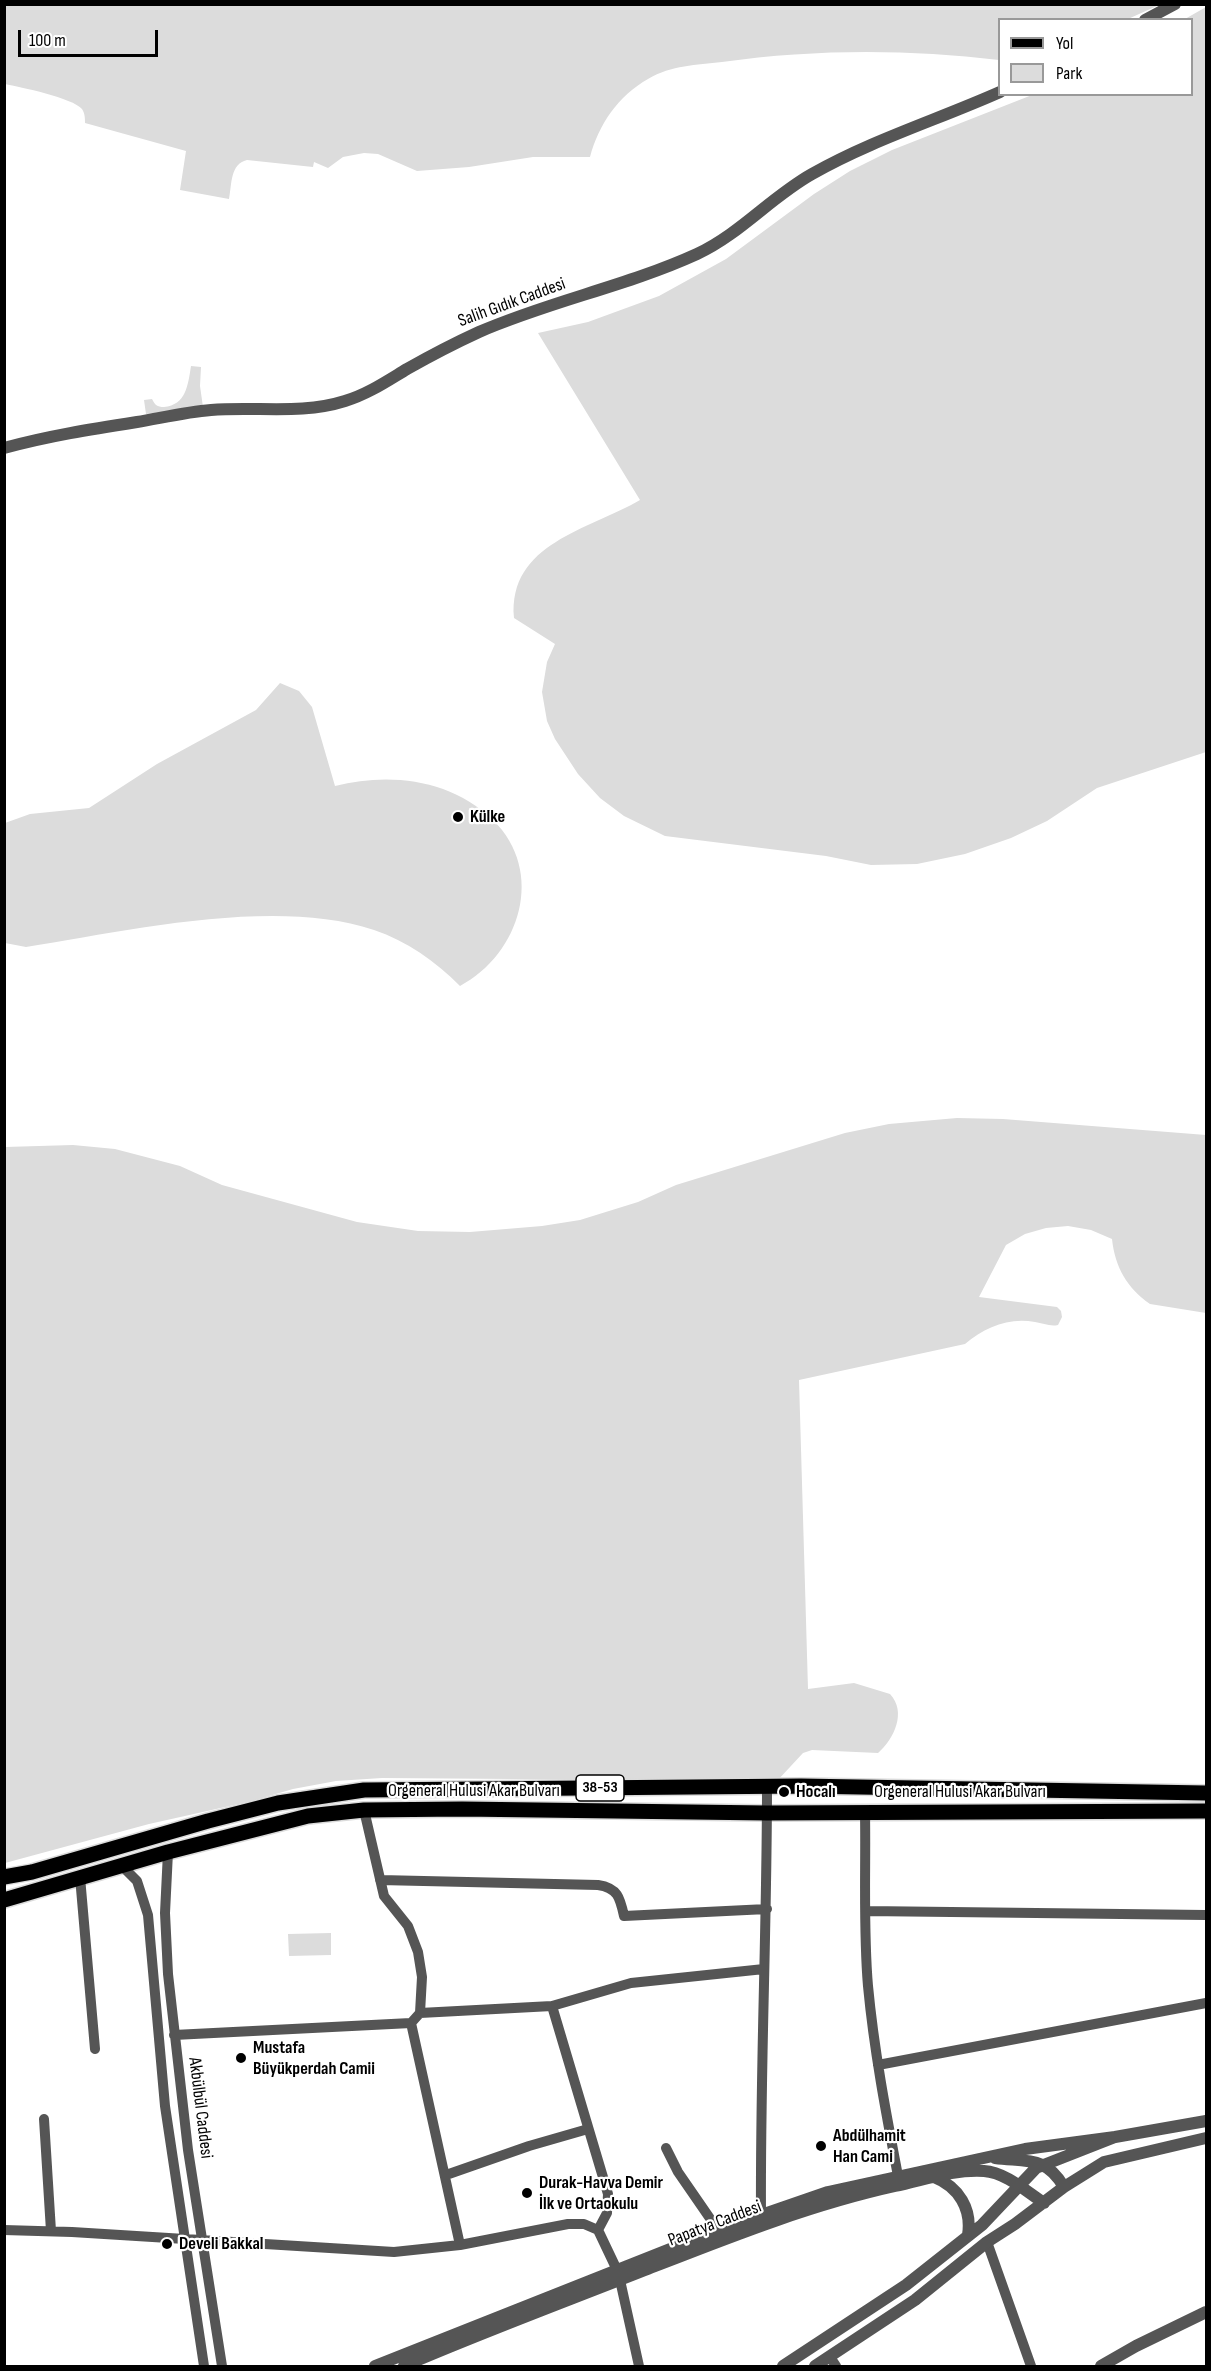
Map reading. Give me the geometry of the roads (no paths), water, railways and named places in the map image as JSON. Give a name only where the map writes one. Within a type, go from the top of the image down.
[{"type":"main road","name":"Orgeneral Hulusi Akar Bulvarı","points":[[4,1877],[32,1872],[278,1803],[364,1790],[767,1786],[1206,1793]]},
{"type":"main road","name":"Orgeneral Hulusi Akar Bulvarı","points":[[4,1900],[168,1852],[308,1816],[364,1810],[767,1813],[1206,1811]]},
{"type":"street","points":[[1149,18],[1175,4]]},
{"type":"street","name":"Salih Gıdık Caddesi","points":[[4,448],[59,435],[189,413],[234,409],[304,409],[348,400],[373,390],[478,333],[623,283],[699,253],[729,235],[787,189],[831,163],[896,133],[998,92]]},
{"type":"street","points":[[761,2216],[761,2074],[767,1909],[767,1786]]},
{"type":"street","points":[[174,2035],[411,2023],[420,2013],[422,1977],[416,1945],[408,1926],[384,1896],[364,1810]]},
{"type":"street","points":[[866,1812],[868,1986],[878,2065],[898,2176]]},
{"type":"street","name":"Akbülbül Caddesi","points":[[168,1852],[166,1939],[174,2035],[180,2092],[222,2367]]},
{"type":"street","name":"Akbülbül Caddesi","points":[[121,1865],[137,1881],[148,1915],[164,2096],[204,2367]]},
{"type":"street","points":[[80,1877],[95,2049]]},
{"type":"street","points":[[380,1880],[598,1885],[610,1888],[619,1895],[624,1916],[767,1909]]},
{"type":"street","points":[[866,1911],[1206,1915]]},
{"type":"street","points":[[420,2013],[552,2006],[631,1983],[764,1969]]},
{"type":"street","points":[[878,2065],[1206,2003]]},
{"type":"street","points":[[552,2006],[609,2200],[605,2219],[598,2230]]},
{"type":"street","points":[[411,2023],[460,2245]]},
{"type":"street","points":[[44,2118],[51,2231]]},
{"type":"street","points":[[783,2367],[906,2285],[982,2225],[1036,2168],[1115,2137],[1206,2121]]},
{"type":"street","points":[[446,2175],[529,2146],[588,2129]]},
{"type":"street","name":"Papatya Caddesi","points":[[375,2367],[619,2275],[721,2235],[761,2216],[828,2192],[1040,2146],[1115,2137]]},
{"type":"street","points":[[815,2367],[833,2362],[987,2242],[1064,2187],[1104,2162],[1206,2138]]},
{"type":"street","points":[[666,2148],[678,2172],[721,2235]]},
{"type":"street","points":[[986,2157],[1045,2165],[1056,2174],[1064,2187]]},
{"type":"street","name":"Papatya Caddesi","points":[[721,2235],[876,2190],[963,2170],[987,2170],[1005,2177],[1044,2203]]},
{"type":"street","points":[[934,2177],[949,2185],[961,2197],[967,2211],[968,2235]]},
{"type":"street","points":[[4,2230],[375,2252],[415,2251],[460,2245],[568,2224],[584,2224],[598,2230],[619,2275],[639,2367]]},
{"type":"street","points":[[987,2242],[1031,2367]]},
{"type":"street","name":"Papatya Caddesi","points":[[412,2365],[619,2275]]},
{"type":"street","points":[[1101,2367],[1201,2314],[1206,2301]]},
{"type":"place","name":"Külke","points":[[458,817]]},
{"type":"place","name":"Hocalı","points":[[784,1792]]},
{"type":"place","name":"Mustafa Büyükperdah Camii","points":[[241,2058]]},
{"type":"place","name":"Abdülhamit Han Cami","points":[[821,2146]]},
{"type":"place","name":"Durak-Havva Demir İlk ve Ortaokulu","points":[[527,2193]]},
{"type":"place","name":"Develi Bakkal","points":[[167,2244]]}]
